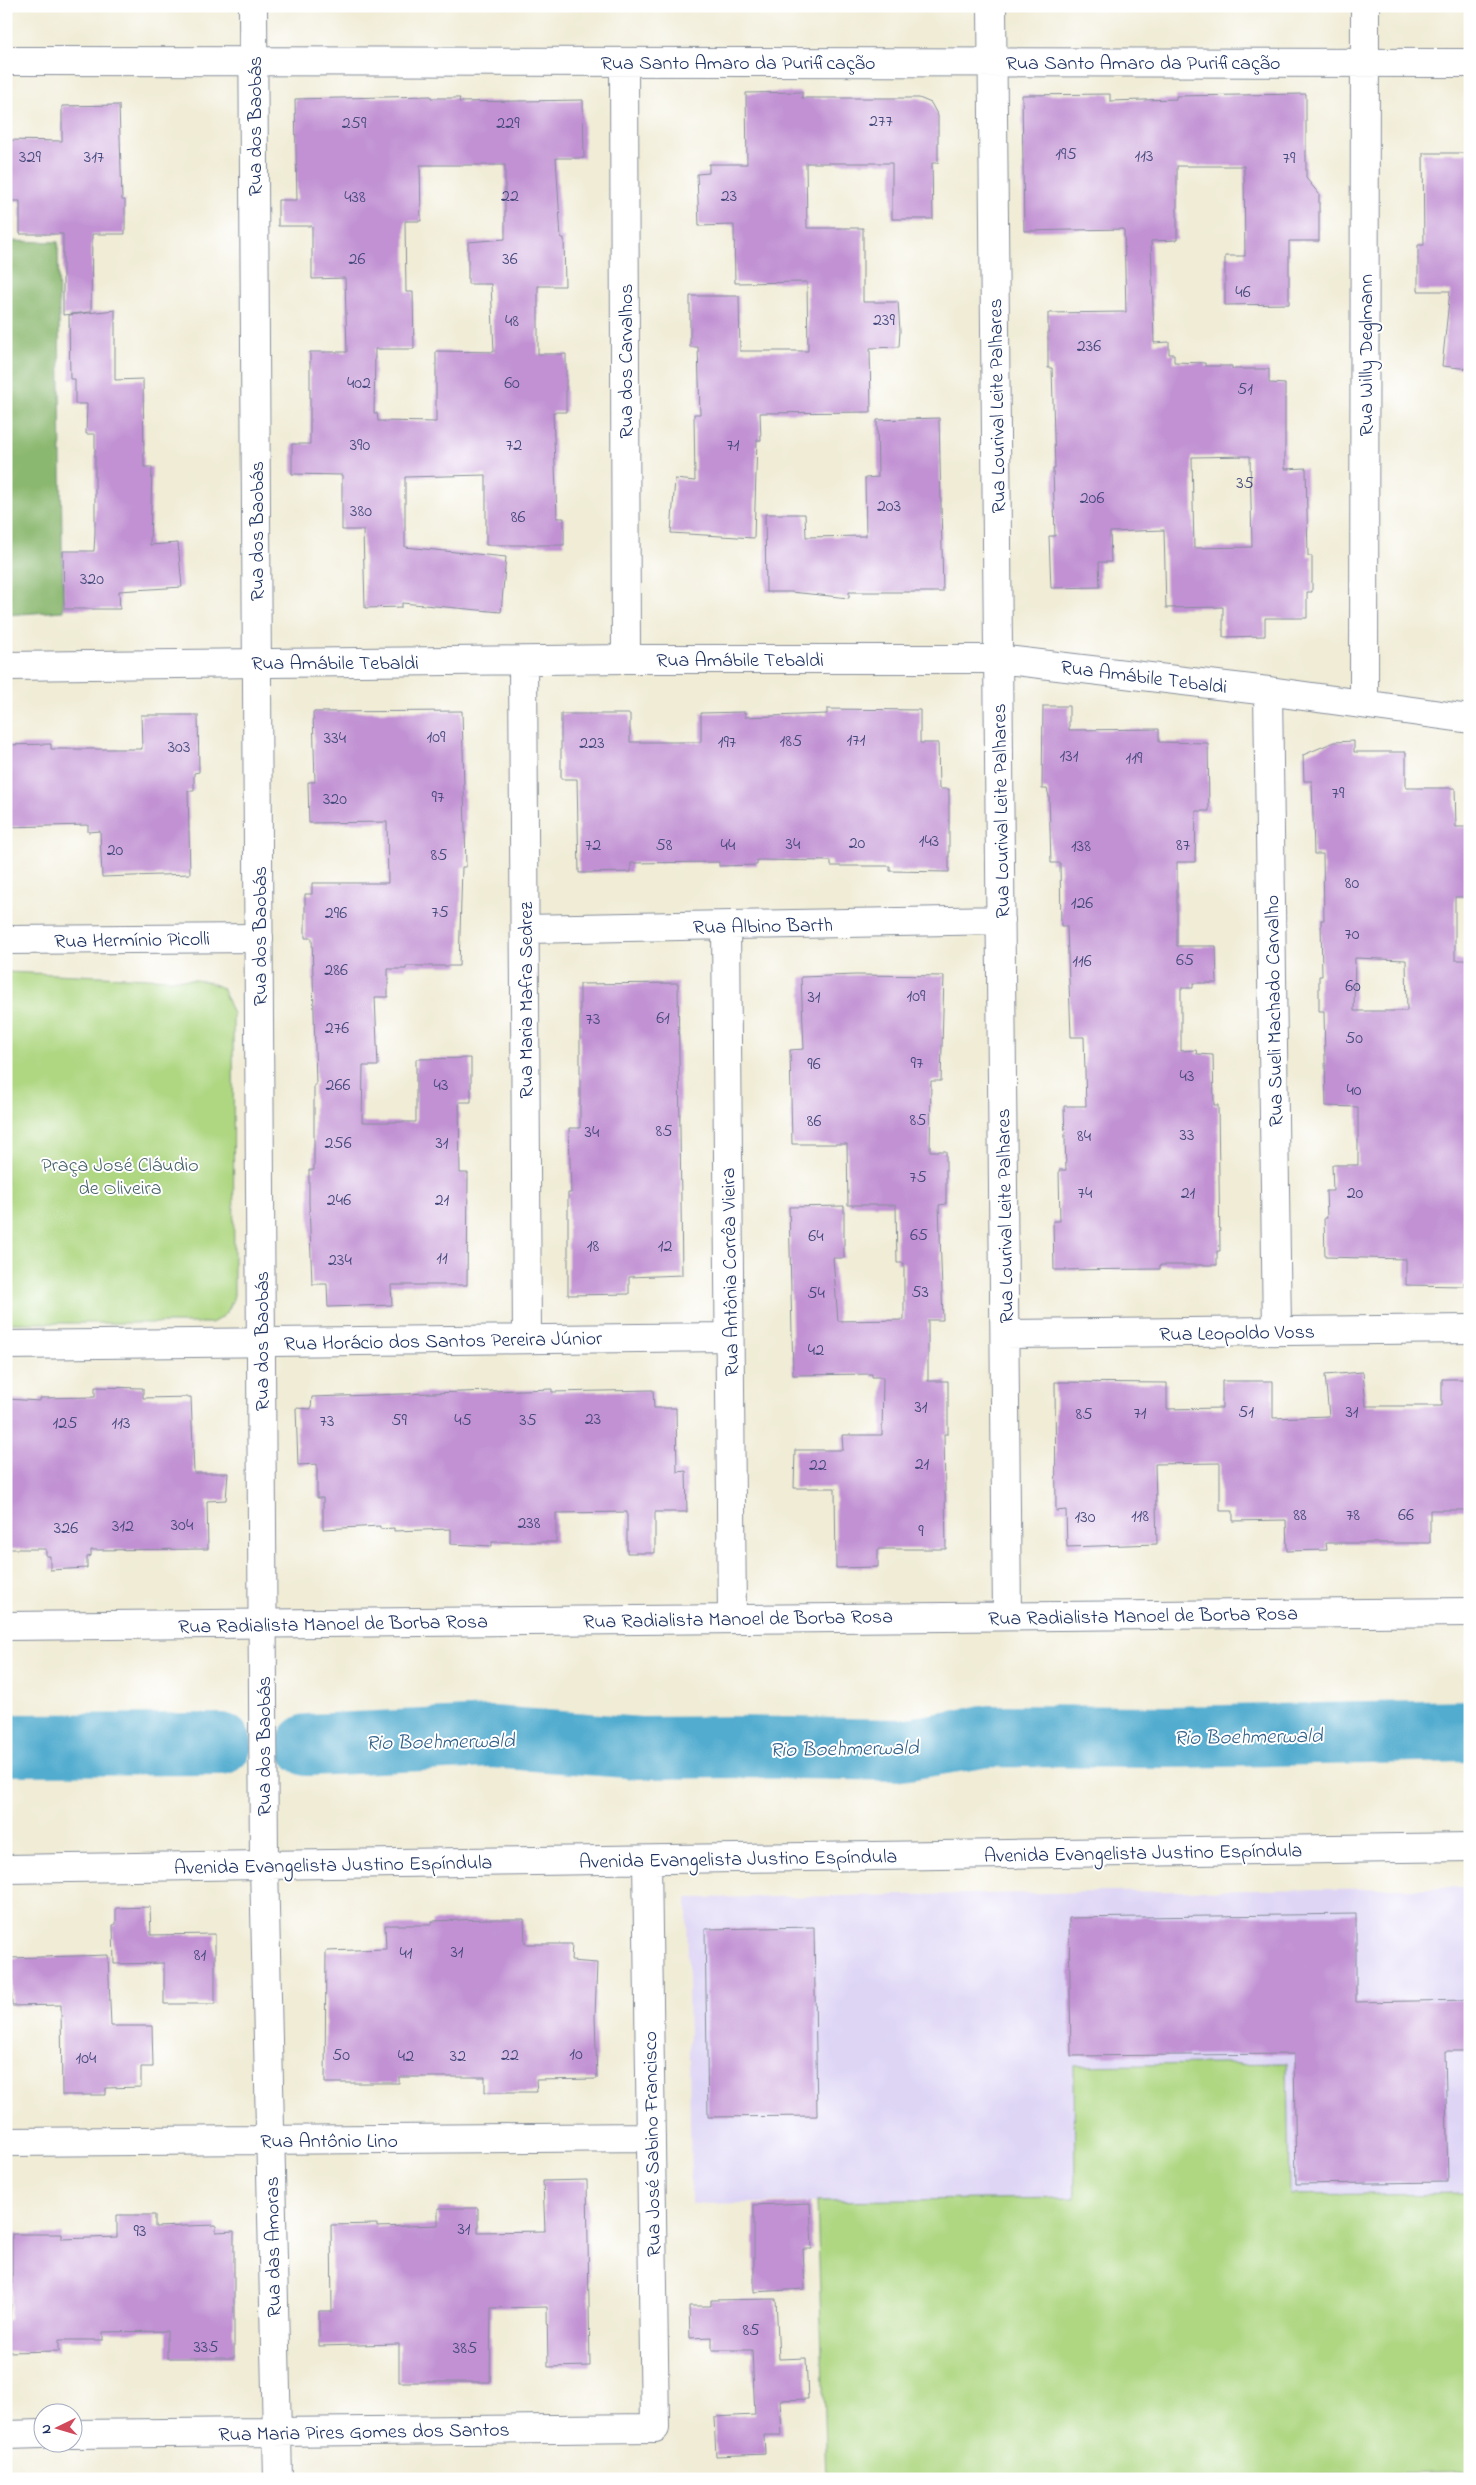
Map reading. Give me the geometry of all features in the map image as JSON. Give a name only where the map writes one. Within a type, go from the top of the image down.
[{"type":"street","name":"Rua dos Baobás","points":[[253,6],[264,1865]]},
{"type":"street","name":"Rua Lourival Leite Palhares","points":[[992,6],[1007,1616]]},
{"type":"street","name":"Rua Willy Deglmann","points":[[1364,703],[1365,6]]},
{"type":"street","name":"Rua Santo Amaro da Purificação","points":[[6,61],[1470,63]]},
{"type":"street","name":"Rua dos Carvalhos","points":[[624,62],[626,660]]},
{"type":"street","name":"Rua Amábile Tebaldi","points":[[6,666],[626,660],[998,659],[1364,703],[1470,719]]},
{"type":"street","name":"Rua Maria Mafra Sedrez","points":[[523,661],[527,1339]]},
{"type":"street","name":"Rua Sueli Machado Carvalho","points":[[1268,691],[1277,1331]]},
{"type":"street","name":"Rua Albino Barth","points":[[525,929],[1001,920]]},
{"type":"street","name":"Rua Antônia Corrêa Vieira","points":[[726,926],[732,1618]]},
{"type":"street","name":"Rua Hermínio Picolli","points":[[6,940],[259,938]]},
{"type":"street","name":"Rua Leopoldo Voss","points":[[1005,1334],[1470,1329]]},
{"type":"street","name":"Rua Horácio dos Santos Pereira Júnior","points":[[6,1345],[730,1337]]},
{"type":"street","name":"Rua Radialista Manoel de Borba Rosa","points":[[6,1626],[1470,1612]]},
{"type":"street","name":"Avenida Evangelista Justino Espíndula","points":[[6,1869],[1470,1847]]},
{"type":"street","name":"Rua José Sabino Francisco","points":[[647,1860],[655,2428]]},
{"type":"street","name":"Rua das Amoras","points":[[264,1865],[278,2479]]},
{"type":"street","name":"Rua Antônio Lino","points":[[6,2142],[651,2137]]},
{"type":"street","name":"Rua Maria Pires Gomes dos Santos","points":[[82,2434],[655,2428]]},
{"type":"street","points":[[6,2435],[32,2434]]},
{"type":"shaded area","points":[[1470,1887],[1470,2193],[691,2204],[687,1898]]},
{"type":"green space","points":[[6,241],[58,242],[63,611],[6,615]]},
{"type":"green space","name":"Praça José Cláudio de Oliveira","points":[[6,972],[195,980],[209,982],[222,988],[233,1014],[234,1295],[229,1309],[220,1318],[211,1323],[6,1323]]},
{"type":"green space","points":[[1287,2063],[1289,2195],[1470,2193],[1470,2471],[1190,2479],[826,2479],[817,2201],[1075,2198],[1074,2066]]},
{"type":"building","points":[[802,92],[802,98],[919,98],[931,103],[938,116],[938,163],[932,163],[933,219],[892,219],[892,163],[806,163],[807,228],[863,228],[863,302],[898,302],[899,347],[870,348],[871,412],[760,413],[761,440],[757,440],[754,538],[671,533],[675,479],[695,481],[694,414],[700,414],[698,347],[690,347],[690,296],[739,296],[740,351],[808,351],[807,282],[735,283],[734,225],[699,226],[697,174],[709,173],[709,164],[747,164],[746,93]]},
{"type":"building","points":[[1110,94],[1110,101],[1176,99],[1176,96],[1306,94],[1306,178],[1319,194],[1319,241],[1289,241],[1289,304],[1225,305],[1225,256],[1245,256],[1244,166],[1177,166],[1177,240],[1151,241],[1154,343],[1169,342],[1169,354],[1174,354],[1174,362],[1205,363],[1205,366],[1232,366],[1232,369],[1269,369],[1269,383],[1285,384],[1285,469],[1306,468],[1308,556],[1312,556],[1312,592],[1307,592],[1307,618],[1265,618],[1265,636],[1223,637],[1223,607],[1166,608],[1164,530],[1110,532],[1111,562],[1099,562],[1100,587],[1051,588],[1049,536],[1055,536],[1053,469],[1055,469],[1052,368],[1048,368],[1048,313],[1126,312],[1124,229],[1024,231],[1022,95]],"holes":[[[1250,456],[1252,547],[1194,548],[1192,457]]]},
{"type":"building","points":[[431,96],[431,98],[460,98],[459,102],[583,100],[584,158],[556,158],[561,238],[564,238],[565,286],[538,286],[538,354],[566,354],[566,412],[553,412],[557,518],[564,518],[564,545],[486,545],[486,475],[405,477],[405,547],[506,557],[501,612],[402,603],[402,607],[365,608],[363,530],[342,530],[342,475],[292,474],[292,444],[310,444],[310,352],[347,352],[345,278],[312,279],[312,226],[278,226],[278,200],[297,200],[295,99]],"holes":[[[420,165],[505,165],[505,239],[468,242],[468,284],[491,284],[494,352],[436,351],[436,422],[378,421],[377,413],[374,413],[375,349],[414,349],[413,292],[406,292],[405,221],[421,221]]]},
{"type":"building","points":[[119,105],[122,200],[125,200],[125,234],[92,234],[91,312],[63,315],[63,234],[20,234],[20,201],[6,201],[6,140],[62,141],[62,106]]},
{"type":"building","points":[[1423,153],[1470,153],[1470,369],[1442,366],[1450,291],[1418,291],[1418,245],[1424,245]]},
{"type":"building","points":[[115,310],[115,380],[143,379],[144,467],[152,467],[150,545],[178,543],[182,587],[119,591],[120,609],[64,609],[63,551],[94,551],[95,533],[95,434],[86,434],[87,404],[75,404],[75,379],[70,379],[69,315]]},
{"type":"building","points":[[939,418],[943,592],[849,592],[849,598],[791,592],[766,592],[765,514],[805,514],[806,537],[866,536],[865,478],[878,477],[877,420]]},
{"type":"building","points":[[1043,706],[1069,706],[1069,730],[1159,729],[1159,742],[1208,743],[1209,811],[1196,811],[1195,862],[1177,862],[1177,946],[1216,946],[1217,983],[1193,983],[1193,988],[1181,988],[1181,1051],[1196,1050],[1197,1054],[1213,1055],[1214,1105],[1218,1105],[1220,1251],[1217,1251],[1217,1265],[1160,1265],[1160,1269],[1054,1270],[1053,1221],[1060,1221],[1059,1170],[1066,1170],[1064,1106],[1086,1106],[1084,1037],[1071,1037],[1067,926],[1061,926],[1060,863],[1051,863],[1049,796],[1047,789],[1042,789]]},
{"type":"building","points":[[827,709],[920,710],[920,743],[938,743],[939,789],[949,789],[949,872],[890,871],[890,866],[831,866],[831,861],[757,860],[757,865],[719,866],[719,862],[631,863],[631,872],[579,873],[577,779],[561,779],[561,714],[630,714],[630,742],[701,742],[701,713],[745,712],[745,717],[827,714]]},
{"type":"building","points":[[462,711],[466,867],[462,867],[459,966],[406,966],[406,969],[388,969],[388,997],[375,997],[378,1066],[363,1066],[362,1122],[416,1122],[416,1059],[471,1058],[471,1102],[459,1102],[460,1173],[468,1173],[467,1285],[391,1285],[392,1305],[328,1307],[327,1284],[312,1284],[309,1170],[314,1170],[314,1085],[316,1085],[312,938],[305,938],[305,894],[312,894],[312,883],[388,883],[387,822],[309,823],[308,782],[315,782],[313,712]]},
{"type":"building","points":[[141,715],[198,715],[199,772],[194,773],[194,791],[188,791],[190,874],[102,877],[100,831],[88,832],[88,825],[6,827],[6,745],[51,744],[51,749],[142,749]]},
{"type":"building","points":[[1354,741],[1354,752],[1406,752],[1406,788],[1455,788],[1456,827],[1470,827],[1470,897],[1455,897],[1455,960],[1470,960],[1470,1282],[1464,1282],[1464,1286],[1406,1285],[1406,1259],[1325,1257],[1324,1218],[1327,1218],[1326,1191],[1333,1191],[1332,1165],[1358,1165],[1358,1107],[1326,1106],[1324,1011],[1319,1011],[1319,976],[1322,976],[1321,920],[1324,920],[1323,854],[1314,854],[1312,781],[1304,781],[1303,755],[1334,742]],"holes":[[[1355,958],[1406,960],[1407,1011],[1354,1011]]]},
{"type":"building","points":[[856,975],[944,976],[941,1081],[931,1081],[930,1151],[946,1151],[946,1204],[939,1205],[943,1320],[928,1320],[928,1381],[948,1381],[948,1434],[944,1434],[946,1549],[878,1549],[878,1567],[836,1568],[835,1488],[794,1488],[795,1450],[843,1450],[842,1435],[882,1435],[883,1377],[872,1377],[872,1374],[793,1375],[789,1207],[844,1206],[844,1258],[833,1258],[838,1321],[904,1320],[904,1263],[897,1263],[896,1205],[848,1205],[847,1144],[792,1144],[790,1050],[804,1049],[801,977]]},
{"type":"building","points":[[678,983],[682,1275],[629,1277],[629,1294],[568,1295],[568,1193],[571,1193],[569,1128],[580,1128],[580,984]]},
{"type":"building","points":[[1363,1372],[1366,1406],[1442,1406],[1442,1379],[1470,1379],[1470,1510],[1430,1510],[1430,1543],[1326,1543],[1327,1550],[1287,1551],[1286,1520],[1233,1521],[1233,1511],[1220,1511],[1220,1463],[1155,1464],[1157,1544],[1067,1547],[1066,1510],[1056,1511],[1055,1382],[1167,1383],[1167,1409],[1222,1408],[1222,1381],[1273,1381],[1273,1418],[1329,1416],[1325,1375]]},
{"type":"building","points":[[95,1387],[143,1388],[143,1398],[191,1397],[194,1473],[228,1473],[226,1500],[207,1501],[208,1549],[91,1550],[91,1556],[87,1557],[87,1568],[50,1570],[50,1556],[46,1556],[46,1549],[6,1549],[6,1399],[40,1401],[40,1398],[95,1397]]},
{"type":"building","points":[[552,1389],[552,1392],[653,1390],[654,1408],[676,1408],[677,1472],[686,1471],[687,1512],[655,1512],[655,1553],[627,1553],[627,1512],[556,1513],[556,1542],[492,1542],[492,1546],[451,1544],[451,1529],[394,1531],[394,1528],[380,1529],[380,1526],[323,1529],[323,1498],[317,1498],[317,1464],[298,1465],[296,1408],[311,1409],[312,1397]]},
{"type":"building","points":[[150,1907],[151,1935],[215,1934],[215,2004],[164,2004],[164,1963],[114,1964],[113,1925],[116,1924],[116,1908]]},
{"type":"building","points":[[1356,1914],[1356,2002],[1470,2000],[1470,2051],[1445,2051],[1448,2182],[1296,2184],[1294,2054],[1071,2056],[1069,1918]]},
{"type":"building","points":[[524,1919],[525,1944],[572,1944],[571,1961],[597,1963],[595,2016],[597,2079],[536,2080],[537,2092],[485,2092],[485,2077],[399,2077],[399,2083],[325,2083],[326,1951],[386,1949],[385,1925],[432,1925],[432,1921]]},
{"type":"building","points":[[814,1927],[817,2116],[708,2117],[705,1929]]},
{"type":"building","points":[[108,1955],[111,2026],[152,2026],[153,2067],[141,2067],[141,2087],[106,2088],[106,2095],[62,2095],[61,2005],[12,2006],[11,1958]]},
{"type":"building","points":[[587,2180],[590,2366],[548,2367],[547,2307],[491,2308],[490,2382],[399,2382],[399,2344],[319,2346],[319,2311],[332,2311],[331,2225],[377,2224],[377,2227],[438,2225],[438,2208],[478,2208],[478,2232],[545,2231],[543,2181]]},
{"type":"building","points":[[810,2203],[812,2249],[803,2249],[805,2289],[754,2292],[754,2205]]},
{"type":"building","points":[[117,2215],[155,2215],[155,2227],[216,2225],[216,2232],[234,2231],[234,2358],[167,2358],[167,2331],[103,2332],[103,2340],[59,2340],[59,2351],[6,2352],[6,2320],[10,2320],[12,2290],[12,2234],[62,2234],[62,2239],[117,2237]]},
{"type":"building","points":[[776,2299],[779,2359],[806,2358],[808,2399],[780,2400],[782,2435],[764,2435],[765,2454],[716,2456],[714,2417],[755,2415],[752,2350],[712,2350],[712,2337],[690,2338],[689,2306],[711,2306],[711,2300]]},
{"type":"waterway","name":"Rio Boehmerwald","points":[[308,1745],[492,1737],[640,1748],[739,1747],[902,1750],[989,1736],[1168,1737],[1470,1731]]},
{"type":"waterway","name":"Rio Boehmerwald","points":[[6,1745],[221,1744]]}]
